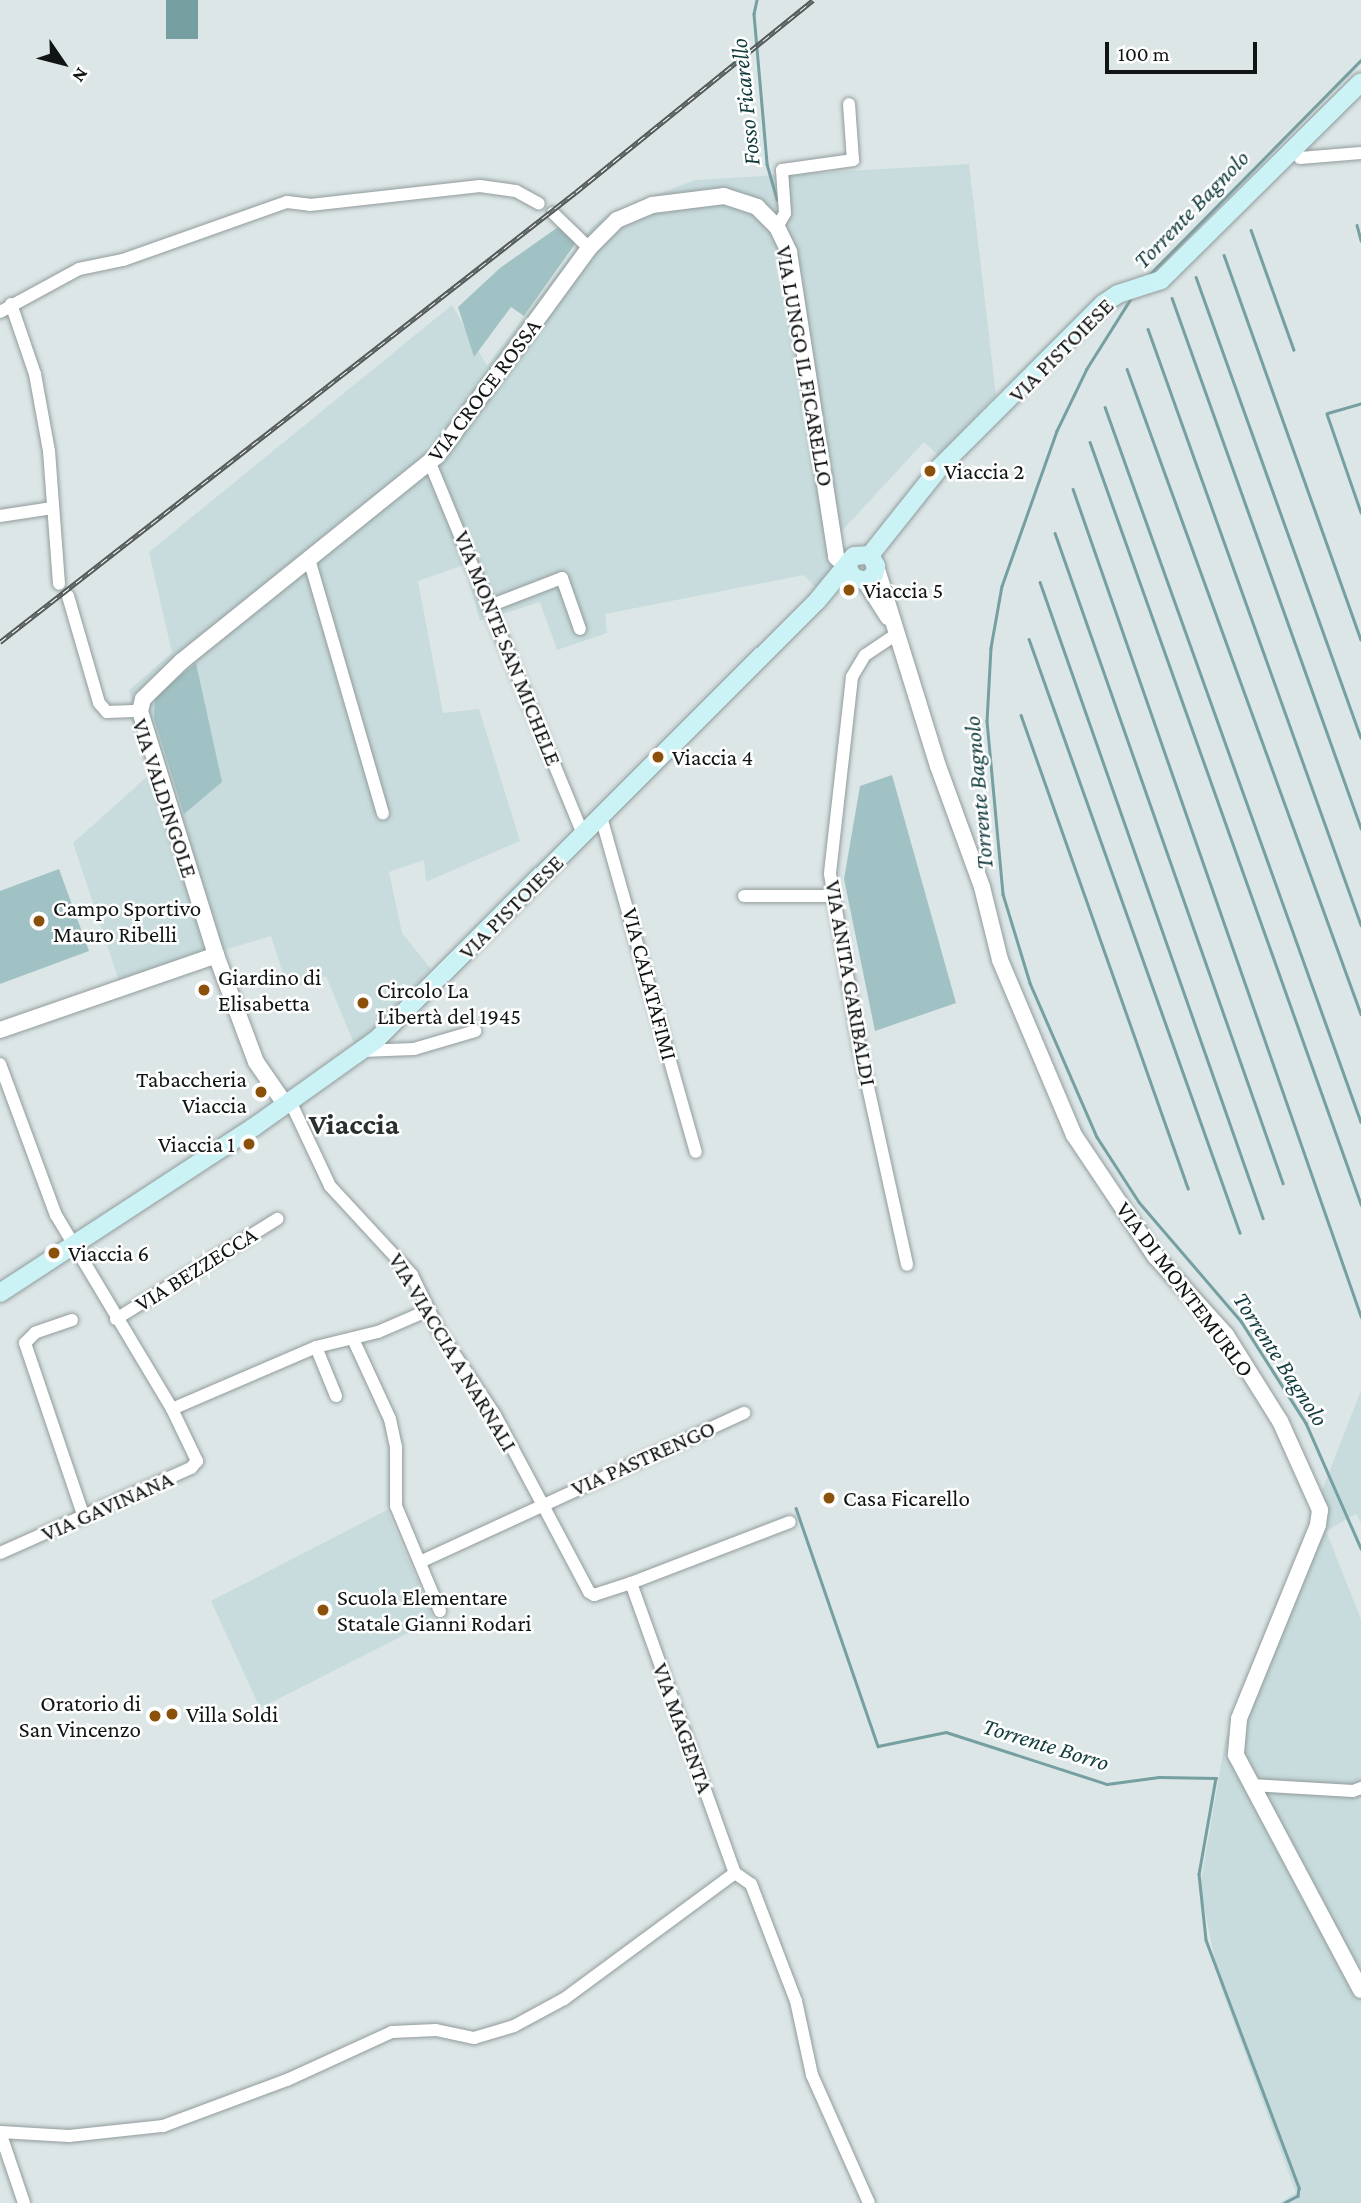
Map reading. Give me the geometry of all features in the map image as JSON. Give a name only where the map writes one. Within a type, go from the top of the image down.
[{"type":"main road","name":"VIA PISTOIESE","points":[[0,1293],[361,1051],[583,835],[817,601],[861,567],[940,467],[1118,294],[1144,289],[1161,280],[1361,82]]},
{"type":"street","name":"VIA LUNGO IL FICARELLO","points":[[849,104],[853,160],[782,170],[785,214],[777,228],[789,252],[837,561],[861,567]]},
{"type":"street","points":[[1300,158],[1361,153]]},
{"type":"street","points":[[59,584],[49,451],[35,374],[6,308],[79,269],[123,260],[287,202],[310,205],[480,186],[516,191],[539,204]]},
{"type":"street","name":"VIA CROCE ROSSA","points":[[140,711],[153,685],[430,463],[604,230],[632,213],[699,198],[741,199],[757,207],[777,228]]},
{"type":"street","points":[[553,213],[589,247]]},
{"type":"street","name":"VIA MONTE SAN MICHELE","points":[[430,463],[492,605],[583,835]]},
{"type":"street","points":[[0,516],[52,508]]},
{"type":"street","points":[[309,559],[383,813]]},
{"type":"street","name":"VIA DI MONTEMURLO","points":[[861,567],[892,627],[982,887],[1000,960],[1074,1135],[1155,1256],[1226,1335],[1273,1410],[1320,1510],[1318,1525],[1239,1719],[1236,1755],[1251,1785]]},
{"type":"street","points":[[492,605],[562,578],[580,629]]},
{"type":"street","name":"VIA VALDINGOLE","points":[[68,596],[99,703],[112,713],[140,711],[216,956],[256,1062],[288,1102]]},
{"type":"street","name":"VIA ANITA GARIBALDI","points":[[892,627],[865,655],[852,677],[831,874],[859,1046],[907,1265]]},
{"type":"street","name":"VIA CALATAFIMI","points":[[601,817],[696,1152]]},
{"type":"street","points":[[744,896],[833,896]]},
{"type":"street","points":[[0,1030],[216,956]]},
{"type":"street","points":[[0,1040],[32,1019]]},
{"type":"street","points":[[361,1051],[414,1049],[475,1031]]},
{"type":"street","points":[[0,1064],[56,1215],[72,1246],[172,1409],[316,1347],[353,1339],[429,1310]]},
{"type":"street","name":"VIA VIACCIA A NARNALI","points":[[288,1102],[330,1186],[403,1261],[542,1504],[589,1592],[594,1595],[631,1583],[790,1522]]},
{"type":"street","name":"VIA BEZZECCA","points":[[116,1319],[277,1219]]},
{"type":"street","points":[[72,1320],[35,1333],[25,1343],[84,1517]]},
{"type":"street","points":[[353,1339],[390,1419],[396,1447],[396,1506],[440,1611]]},
{"type":"street","points":[[316,1347],[336,1396]]},
{"type":"street","name":"VIA GAVINANA","points":[[0,1553],[84,1517],[195,1464],[172,1409]]},
{"type":"street","name":"VIA PASTRENGO","points":[[542,1504],[744,1413]]},
{"type":"street","points":[[420,1562],[542,1504]]},
{"type":"street","name":"VIA MAGENTA","points":[[631,1583],[735,1873]]},
{"type":"street","points":[[1251,1785],[1353,1791],[1361,1788]]},
{"type":"street","points":[[1251,1785],[1361,1990]]},
{"type":"street","points":[[24,2203],[0,2132],[69,2137],[163,2126],[287,2080],[393,2032],[436,2030],[474,2038],[513,2026],[564,2000],[735,1873],[751,1884],[796,2001],[812,2075],[869,2203]]},
{"type":"shaded area","points":[[166,0],[198,0],[198,39],[166,39]]},
{"type":"shaded area","points":[[969,164],[996,395],[939,456],[924,442],[827,547],[835,569],[818,590],[804,575],[605,614],[607,633],[557,650],[540,602],[480,621],[464,565],[418,581],[443,713],[479,709],[520,841],[426,882],[424,860],[389,872],[402,933],[431,969],[355,1046],[326,976],[288,989],[271,936],[119,981],[73,843],[150,774],[129,690],[172,653],[149,552],[452,305],[487,366],[592,227],[611,212],[695,180]]},
{"type":"shaded area","points":[[561,225],[577,241],[524,316],[511,307],[474,357],[458,307],[500,268]]},
{"type":"shaded area","points":[[196,663],[222,782],[184,814],[154,718],[155,696]]},
{"type":"shaded area","points":[[892,775],[956,1003],[875,1031],[844,879],[860,786]]},
{"type":"shaded area","name":"Campo Sportivo Mauro Ribelli","points":[[59,869],[89,951],[0,984],[0,891]]},
{"type":"shaded area","points":[[1361,1390],[1361,1523],[1356,1514],[1326,1531],[1361,1619],[1361,2203],[1279,2203],[1296,2193],[1220,1984],[1200,1887],[1225,1741]]},
{"type":"shaded area","name":"Scuola Elementare Statale Gianni Rodari","points":[[387,1510],[434,1620],[260,1708],[211,1601]]},
{"type":"waterway","name":"Fosso Ficarello","points":[[757,0],[754,14],[767,164],[777,200]]},
{"type":"waterway","name":"Torrente Bagnolo","points":[[1147,277],[1361,60]]},
{"type":"waterway","points":[[1357,225],[1361,240]]},
{"type":"waterway","points":[[1251,230],[1294,350]]},
{"type":"waterway","points":[[1224,255],[1361,639]]},
{"type":"waterway","points":[[1196,277],[1361,737]]},
{"type":"waterway","points":[[1172,298],[1361,828]]},
{"type":"waterway","name":"Torrente Bagnolo","points":[[1131,299],[1087,369],[1057,431],[1002,586],[991,648],[987,721],[1003,894],[1030,983],[1097,1137],[1139,1202],[1241,1321],[1306,1423],[1361,1548]]},
{"type":"waterway","points":[[1148,329],[1361,925]]},
{"type":"waterway","points":[[1127,369],[1361,1014]]},
{"type":"waterway","points":[[1361,404],[1327,414],[1361,512]]},
{"type":"waterway","points":[[1105,407],[1361,1122]]},
{"type":"waterway","points":[[1090,442],[1361,1204]]},
{"type":"waterway","points":[[1073,489],[1361,1316]]},
{"type":"waterway","points":[[1055,533],[1283,1183]]},
{"type":"waterway","points":[[1040,582],[1263,1218]]},
{"type":"waterway","points":[[1029,639],[1240,1233]]},
{"type":"waterway","points":[[1021,715],[1188,1188]]},
{"type":"waterway","name":"Torrente Borro","points":[[796,1508],[878,1746],[946,1732],[1107,1784],[1159,1777],[1216,1778],[1199,1874],[1206,1940],[1299,2188],[1298,2196],[1285,2203]]},
{"type":"railway","points":[[0,642],[576,192],[813,0]]},
{"type":"place","name":"Viaccia 2","points":[[930,471]]},
{"type":"place","name":"Viaccia 5","points":[[849,590]]},
{"type":"place","name":"Viaccia 4","points":[[658,757]]},
{"type":"place","name":"Campo Sportivo Mauro Ribelli","points":[[39,921]]},
{"type":"place","name":"Giardino di Elisabetta","points":[[204,990]]},
{"type":"place","name":"Circolo La Libertà del 1945","points":[[363,1003]]},
{"type":"place","name":"Tabaccheria Viaccia","points":[[261,1092]]},
{"type":"place","name":"Viaccia 1","points":[[249,1144]]},
{"type":"place","name":"Viaccia 6","points":[[54,1253]]},
{"type":"place","name":"Casa Ficarello","points":[[829,1498]]},
{"type":"place","name":"Scuola Elementare Statale Gianni Rodari","points":[[323,1610]]},
{"type":"place","name":"Villa Soldi","points":[[172,1714]]},
{"type":"place","name":"Oratorio di San Vincenzo","points":[[155,1716]]},
{"type":"district","name":"Viaccia","points":[[354,1124]]}]
